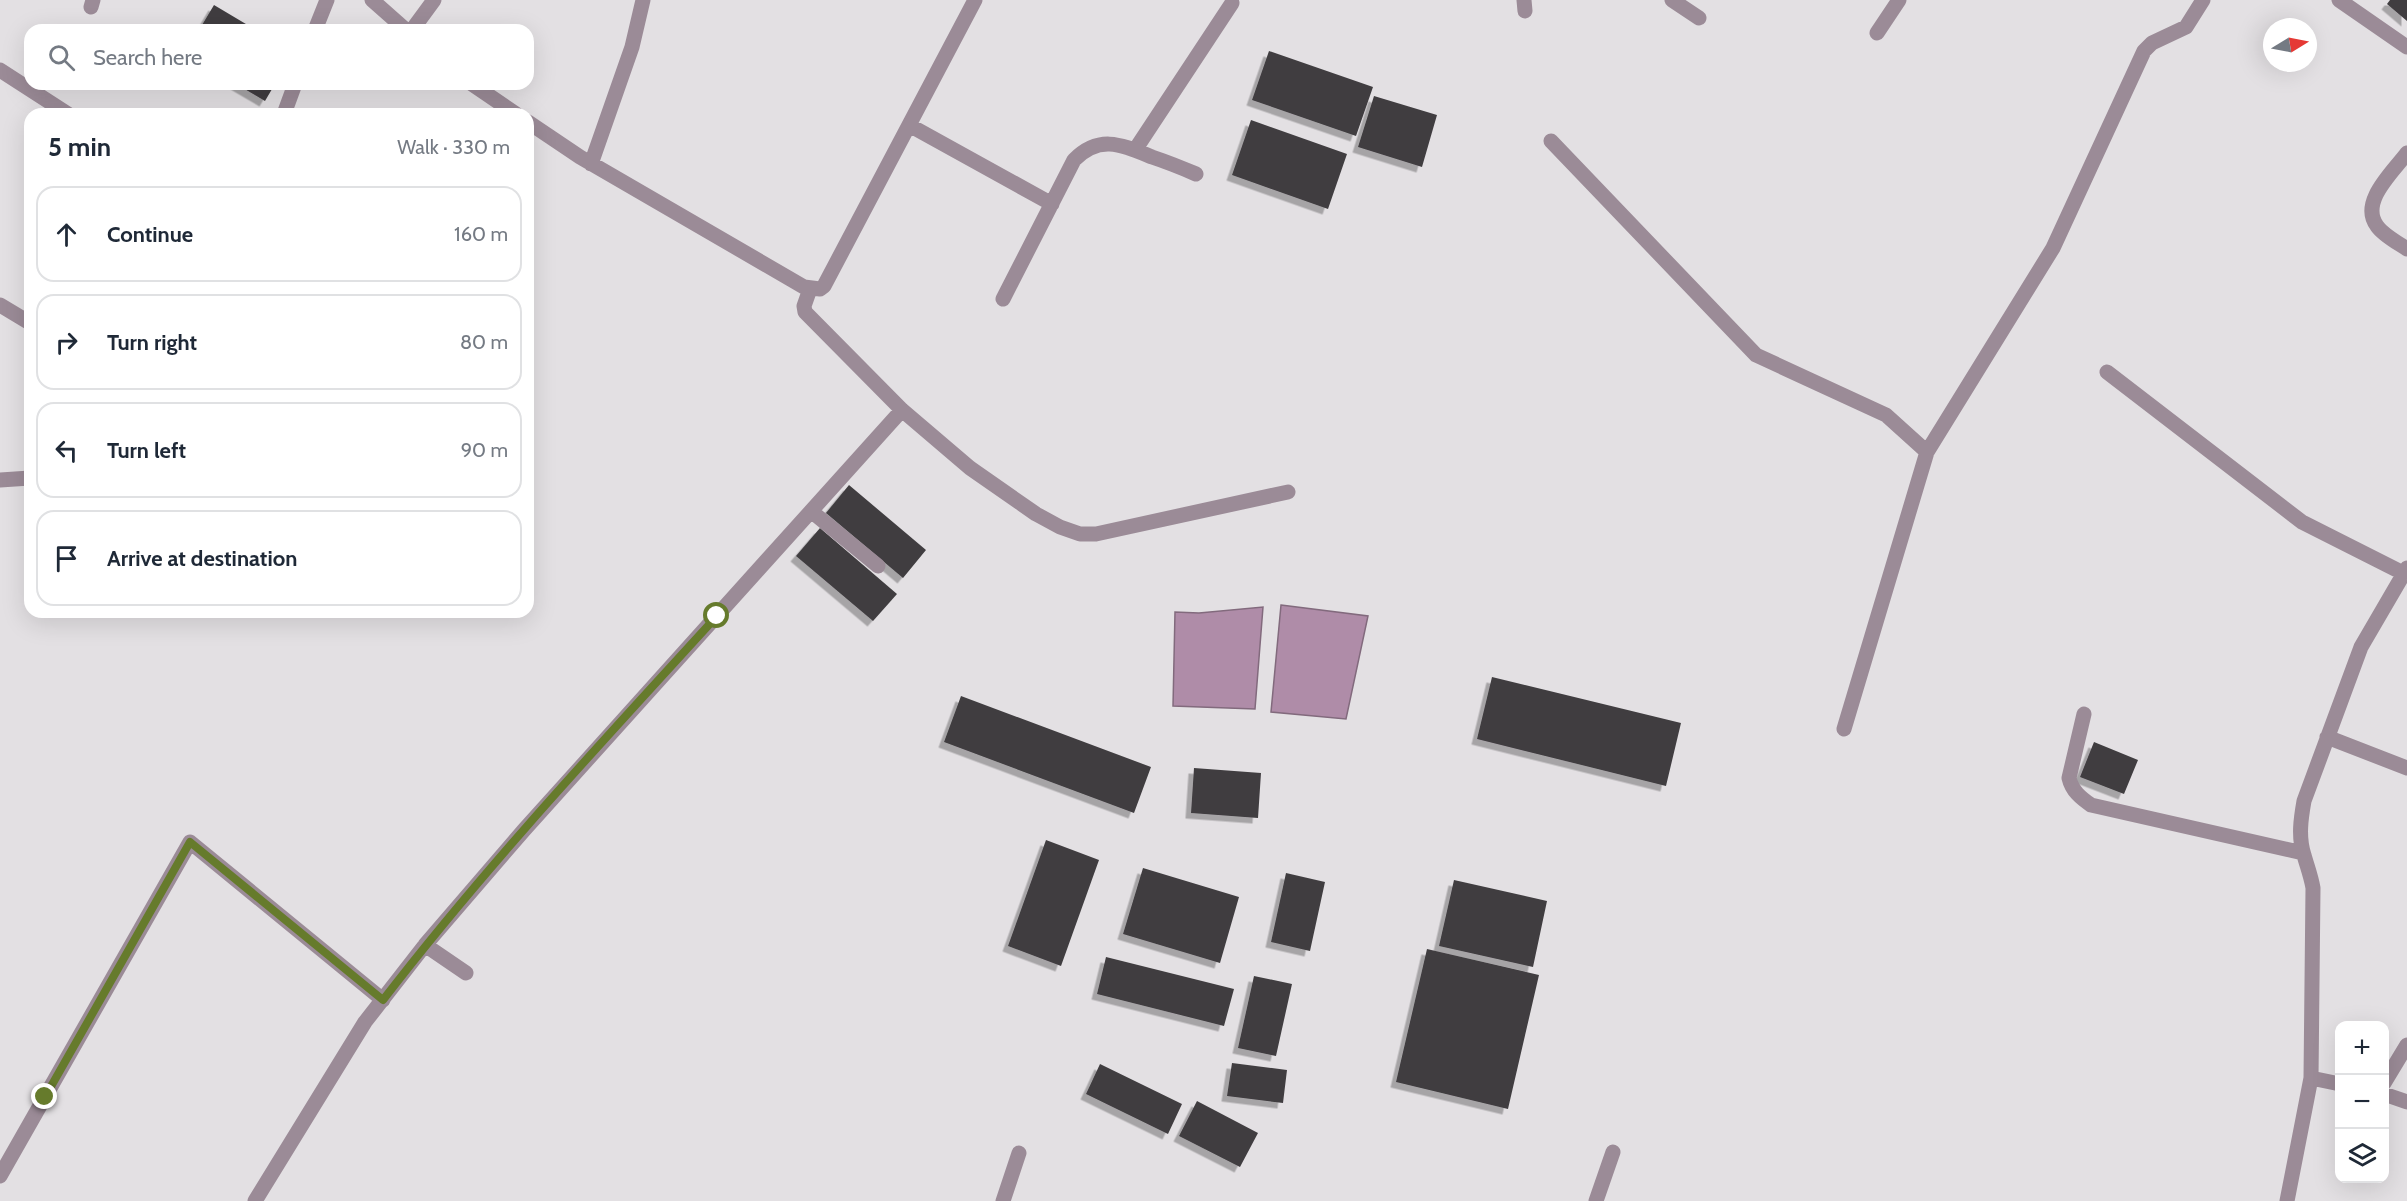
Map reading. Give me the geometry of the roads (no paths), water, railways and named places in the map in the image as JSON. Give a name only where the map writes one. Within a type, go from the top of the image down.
[{"type":"street","points":[[317,24],[327,0]]},
{"type":"street","points":[[372,0],[399,24]]},
{"type":"street","points":[[416,24],[434,0]]},
{"type":"street","points":[[591,164],[632,47],[643,0]]},
{"type":"street","points":[[534,126],[591,164],[804,287],[820,289],[824,286],[975,0]]},
{"type":"street","points":[[1672,0],[1699,18]]},
{"type":"street","points":[[1877,33],[1899,0]]},
{"type":"street","points":[[1844,729],[1927,452],[2053,248],[2144,51],[2152,43],[2186,27],[2203,0]]},
{"type":"street","points":[[2339,0],[2407,47]]},
{"type":"street","points":[[1135,150],[1232,3]]},
{"type":"street","points":[[0,70],[24,86]]},
{"type":"street","points":[[31,90],[59,108]]},
{"type":"street","points":[[286,108],[293,90]]},
{"type":"street","points":[[481,90],[507,108]]},
{"type":"street","points":[[909,125],[1052,204]]},
{"type":"street","points":[[1551,141],[1756,355],[1886,415],[1927,452]]},
{"type":"street","points":[[1003,299],[1074,160],[1084,150],[1106,144],[1118,144],[1196,174]]},
{"type":"street","points":[[2407,153],[2373,199],[2370,214],[2378,228],[2407,249]]},
{"type":"street","points":[[810,289],[804,306],[805,312],[902,410],[970,468],[1027,508],[1060,527],[1080,534],[1096,534],[1288,492]]},
{"type":"street","points":[[0,306],[24,320]]},
{"type":"street","points":[[2107,372],[2302,522],[2405,571],[2361,647],[2304,801],[2300,827],[2303,853],[2310,870],[2313,888],[2311,1078],[2287,1201]]},
{"type":"street","points":[[255,1201],[365,1022],[425,945],[524,830],[902,410]]},
{"type":"street","points":[[0,480],[24,478]]},
{"type":"street","points":[[811,511],[878,566]]},
{"type":"street","points":[[2084,714],[2069,778],[2071,786],[2091,805],[2303,853]]},
{"type":"street","points":[[2326,737],[2407,768]]},
{"type":"street","points":[[0,1176],[190,842],[383,1000]]},
{"type":"street","points":[[425,945],[466,973]]},
{"type":"street","points":[[2389,1076],[2407,1045]]},
{"type":"street","points":[[2311,1078],[2335,1083]]},
{"type":"street","points":[[2389,1095],[2407,1102]]},
{"type":"street","points":[[1596,1201],[1613,1152]]},
{"type":"street","points":[[1004,1201],[1019,1153]]}]
